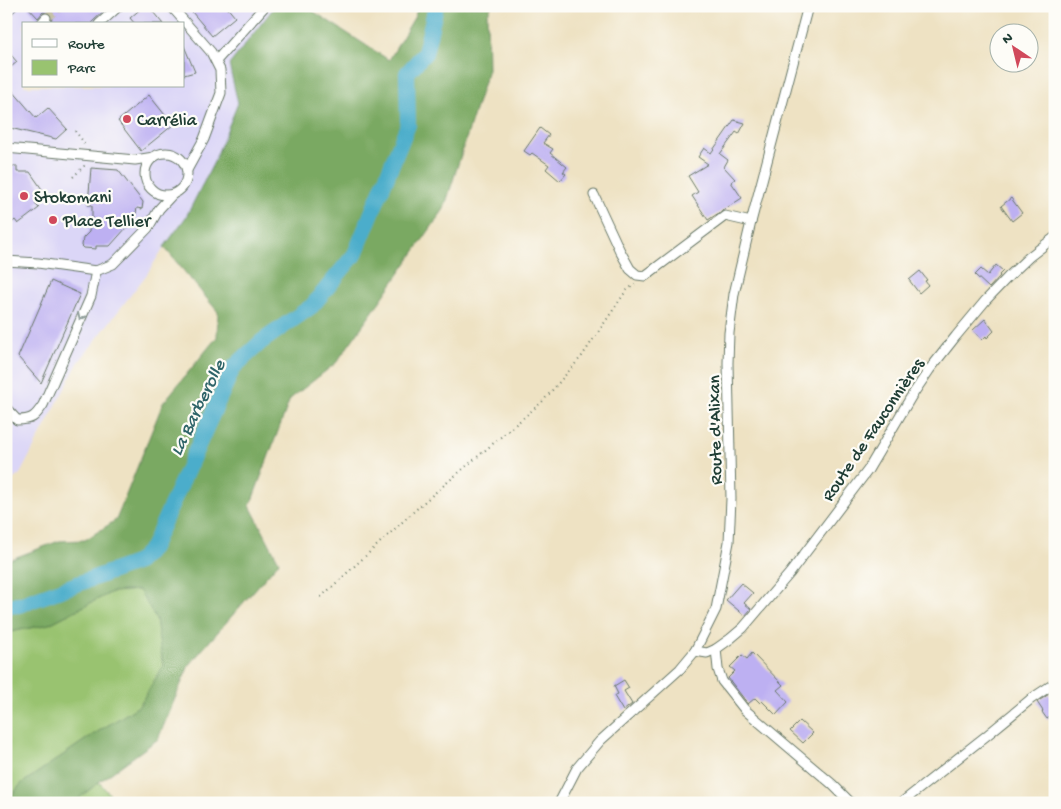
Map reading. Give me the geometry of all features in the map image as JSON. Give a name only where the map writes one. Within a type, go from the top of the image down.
[{"type":"street","points":[[101,22],[119,6]]},
{"type":"street","points":[[171,6],[185,22]]},
{"type":"street","points":[[216,61],[265,6]]},
{"type":"street","name":"Route d'Alixan","points":[[559,803],[578,768],[600,741],[680,669],[695,651],[716,610],[729,542],[731,499],[728,363],[729,333],[734,294],[808,6]]},
{"type":"street","points":[[6,261],[38,263],[96,271],[113,264],[148,228],[158,209],[172,194],[184,185],[187,170],[204,138],[221,93],[220,70],[216,61],[211,52],[185,22]]},
{"type":"street","points":[[6,148],[135,160],[166,153],[177,156],[182,160],[187,170]]},
{"type":"street","points":[[177,156],[197,153]]},
{"type":"street","points":[[145,176],[147,165],[154,157]]},
{"type":"street","points":[[135,160],[150,188],[163,195],[172,194]]},
{"type":"street","points":[[155,192],[158,209]]},
{"type":"street","points":[[594,194],[620,251],[630,269],[637,275],[645,276],[725,216],[751,222]]},
{"type":"street","name":"Route de Fauconnières","points":[[716,649],[743,628],[790,574],[868,470],[911,397],[930,369],[986,300],[1029,257],[1055,236]]},
{"type":"street","points":[[6,408],[18,420],[27,420],[36,414],[42,405],[91,296],[96,271]]},
{"type":"street","points":[[695,651],[707,653],[716,649],[718,669],[722,681],[745,710],[832,784],[851,803]]},
{"type":"street","points":[[901,803],[1031,699],[1055,683]]},
{"type":"path","points":[[75,131],[86,148]]},
{"type":"path","points":[[73,177],[84,164]]},
{"type":"path","points":[[321,596],[423,503],[542,402],[582,356],[626,291],[645,276]]},
{"type":"shaded area","points":[[6,6],[275,6],[229,65],[238,103],[214,162],[186,217],[147,274],[78,363],[20,474],[6,485]]},
{"type":"green space","points":[[275,6],[305,6],[389,60],[415,16],[418,6],[492,6],[487,14],[488,69],[444,209],[336,363],[290,399],[250,506],[279,562],[189,665],[158,739],[73,803],[6,803],[21,784],[139,706],[163,666],[156,619],[139,590],[112,592],[49,624],[6,633],[6,561],[59,541],[85,540],[116,520],[163,403],[217,337],[218,312],[164,247],[186,217],[214,162],[238,103],[229,65]]},
{"type":"green space","points":[[140,590],[156,619],[163,666],[139,706],[21,784],[6,802],[6,633],[49,624],[112,592]]},
{"type":"green space","points":[[99,782],[117,803],[73,803]]},
{"type":"building","points":[[6,6],[20,6],[6,19]]},
{"type":"building","points":[[27,6],[109,6],[92,22],[50,22],[52,19],[50,13],[43,12],[38,18]]},
{"type":"building","points":[[144,6],[148,6],[161,22],[133,22],[130,18]]},
{"type":"building","points":[[187,6],[226,6],[235,17],[212,36]]},
{"type":"building","points":[[185,48],[195,72],[185,75]]},
{"type":"building","points":[[6,49],[17,62],[6,71]]},
{"type":"building","points":[[6,83],[36,118],[48,108],[67,129],[56,139],[6,127]]},
{"type":"building","points":[[149,95],[173,125],[141,151],[118,121]]},
{"type":"building","points":[[734,120],[745,123],[739,134],[736,132],[720,154],[728,160],[724,167],[735,179],[731,182],[742,198],[708,220],[692,196],[698,192],[688,176],[708,164],[698,157],[704,148],[711,153]]},
{"type":"building","points":[[540,128],[549,135],[543,143],[553,149],[550,153],[567,167],[563,172],[566,174],[560,181],[546,169],[549,165],[532,153],[530,155],[524,151]]},
{"type":"building","name":"Stokomani","points":[[6,166],[17,166],[17,172],[30,172],[44,192],[41,199],[35,204],[39,208],[18,224],[15,220],[6,227]]},
{"type":"building","points":[[91,168],[118,170],[143,202],[142,209],[137,208],[135,218],[110,246],[96,246],[96,249],[84,248],[82,246],[83,238],[89,232],[92,220],[92,205],[88,205]]},
{"type":"building","points":[[1011,198],[1022,213],[1012,221],[1001,206]]},
{"type":"building","points":[[996,265],[1003,271],[989,288],[975,275],[981,269],[988,275]]},
{"type":"building","points":[[920,271],[927,280],[925,281],[928,285],[919,293],[909,280]]},
{"type":"building","points":[[51,281],[80,294],[41,383],[18,357]]},
{"type":"building","points":[[985,319],[994,331],[982,340],[973,330]]},
{"type":"building","points":[[741,583],[753,593],[744,603],[751,609],[745,616],[726,600]]},
{"type":"building","points":[[752,653],[783,685],[777,690],[788,702],[776,715],[762,701],[760,703],[755,698],[748,704],[728,678],[735,671],[730,667],[742,655],[747,659]]},
{"type":"building","points":[[624,680],[629,688],[624,691],[632,704],[623,711],[614,696],[618,694],[614,686]]},
{"type":"building","points":[[1049,694],[1055,701],[1055,713],[1047,719],[1037,702]]},
{"type":"building","points":[[800,721],[813,733],[803,743],[790,731]]},
{"type":"waterway","name":"La Barberolle","points":[[6,606],[19,605],[138,562],[152,548],[233,368],[261,342],[312,306],[355,254],[408,125],[407,73],[425,53],[436,6]]},
{"type":"tunnel","points":[[46,18],[60,6]]},
{"type":"place","name":"Carrélia","points":[[127,119]]},
{"type":"place","name":"Stokomani","points":[[24,196]]},
{"type":"place","name":"Place Tellier","points":[[53,220]]}]
